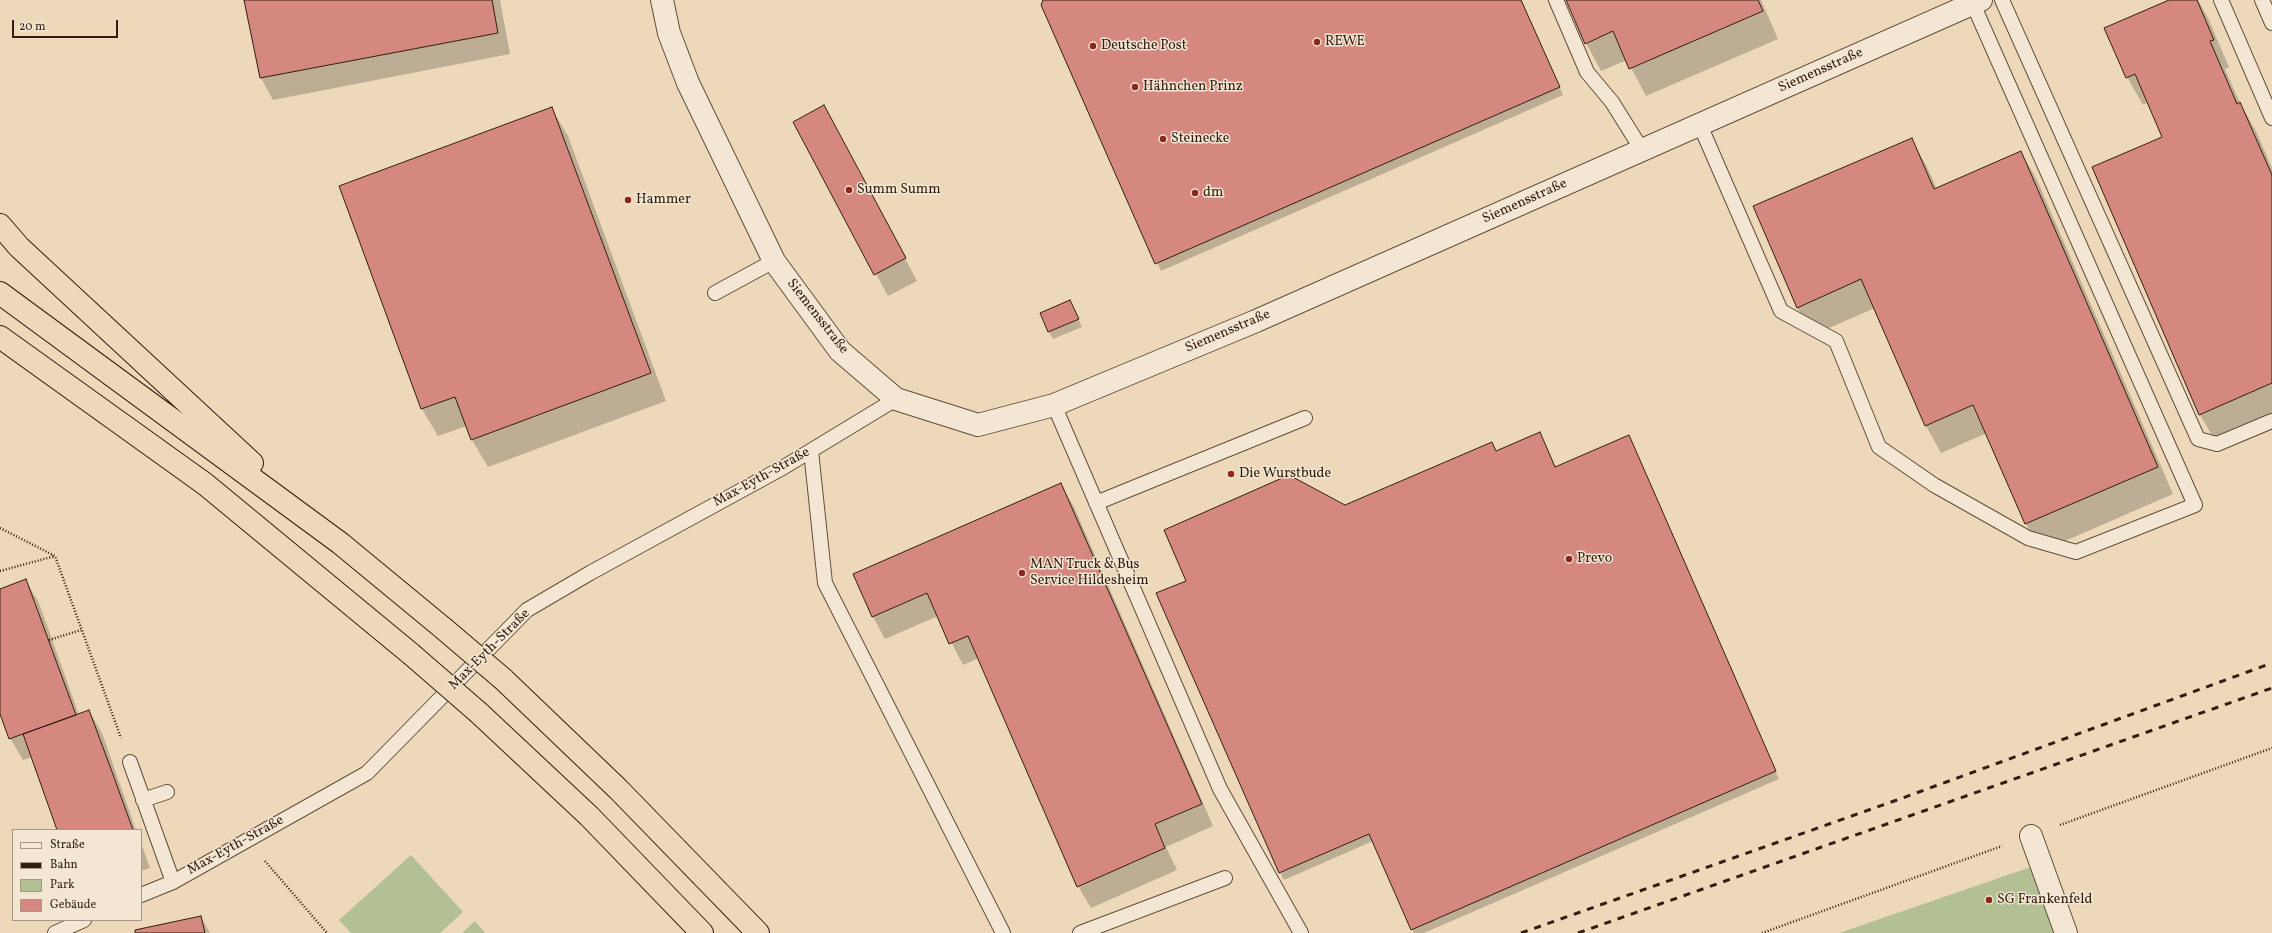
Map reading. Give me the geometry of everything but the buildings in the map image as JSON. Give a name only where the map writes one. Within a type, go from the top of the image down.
[{"type":"highway","points":[[0,225],[19,247],[159,378],[340,543],[503,679],[618,789],[758,933]]},
{"type":"highway","points":[[0,293],[340,543]]},
{"type":"highway","points":[[0,337],[205,484],[411,654],[479,713],[589,816],[702,933]]},
{"type":"street","name":"Siemensstraße","points":[[662,0],[669,33],[688,83],[774,261],[840,351],[896,399],[978,425],[1054,405],[1256,320],[1977,2]]},
{"type":"street","points":[[2031,836],[2066,933]]},
{"type":"lane","points":[[1556,0],[1587,72],[1612,102],[1642,150]]},
{"type":"lane","points":[[2002,0],[2198,439],[2217,444],[2272,421]]},
{"type":"lane","points":[[2221,0],[2272,118]]},
{"type":"lane","points":[[2262,0],[2272,23]]},
{"type":"lane","points":[[1700,125],[1781,311],[1836,341],[1880,447],[1934,485],[2028,538],[2076,552],[2195,505],[1977,2]]},
{"type":"lane","points":[[714,293],[774,261]]},
{"type":"lane","name":"Max-Eyth-Straße","points":[[142,896],[173,882],[367,774],[527,610],[590,573],[811,451],[896,399]]},
{"type":"lane","points":[[1054,405],[1220,789],[1301,933]]},
{"type":"lane","points":[[1096,504],[1305,418]]},
{"type":"lane","points":[[811,451],[825,583],[1002,933]]},
{"type":"lane","points":[[130,762],[173,882]]},
{"type":"lane","points":[[143,800],[167,792]]},
{"type":"lane","points":[[1080,933],[1225,878]]},
{"type":"lane","points":[[55,933],[82,921]]},
{"type":"path","points":[[0,528],[55,556],[130,762]]},
{"type":"path","points":[[0,571],[55,556]]},
{"type":"path","points":[[49,640],[82,630]]},
{"type":"path","points":[[247,840],[327,933]]},
{"type":"green space","points":[[411,855],[463,912],[440,933],[351,933],[339,920]]},
{"type":"green space","name":"SG Frankenfeld","points":[[2031,867],[2054,933],[1839,933]]},
{"type":"green space","points":[[475,921],[485,933],[462,933]]},
{"type":"railway","points":[[1521,933],[1897,800],[2272,663]]},
{"type":"railway","points":[[1578,933],[2272,688]]},
{"type":"place","name":"REWE","points":[[1317,42]]},
{"type":"place","name":"Deutsche Post","points":[[1093,46]]},
{"type":"place","name":"Hähnchen Prinz","points":[[1135,87]]},
{"type":"place","name":"Steinecke","points":[[1163,139]]},
{"type":"place","name":"Summ Summ","points":[[849,190]]},
{"type":"place","name":"dm","points":[[1195,193]]},
{"type":"place","name":"Hammer","points":[[628,200]]},
{"type":"place","name":"Die Wurstbude","points":[[1231,474]]},
{"type":"place","name":"Prevo","points":[[1569,559]]},
{"type":"place","name":"MAN Truck & Bus Service Hildesheim","points":[[1022,573]]},
{"type":"place","name":"SG Frankenfeld","points":[[1989,900]]}]
